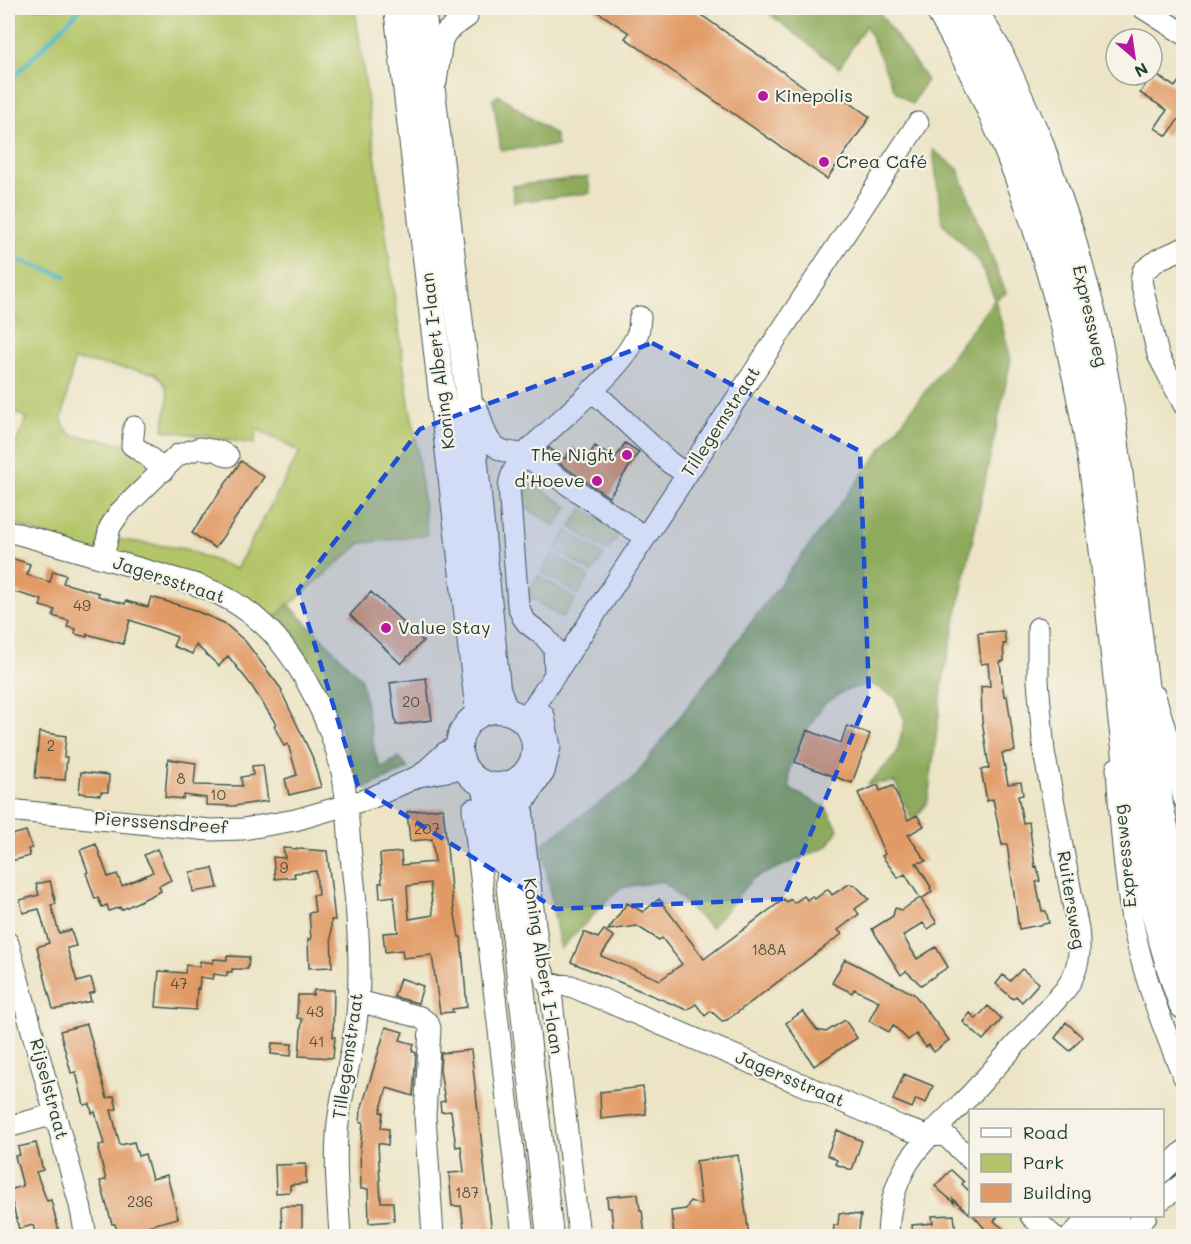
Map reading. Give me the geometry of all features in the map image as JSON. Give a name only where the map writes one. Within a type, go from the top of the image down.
[{"type":"highway","name":"Expressweg","points":[[940,8],[980,83],[1014,162],[1033,215],[1067,330],[1089,435],[1134,799],[1155,908],[1184,1004]]},
{"type":"highway","name":"Expressweg","points":[[971,8],[998,54],[1038,143],[1066,223],[1095,326],[1111,421],[1158,805],[1175,890],[1184,922]]},
{"type":"main road","name":"Koning Albert I-laan","points":[[397,8],[479,714]]},
{"type":"main road","name":"Koning Albert I-laan","points":[[422,8],[468,382],[497,688],[521,712],[534,738],[534,759],[529,769],[513,783],[501,872]]},
{"type":"main road","points":[[513,783],[503,786],[484,785],[474,779],[461,757],[464,729],[479,714],[496,710],[521,712]]},
{"type":"main road","name":"Koning Albert I-laan","points":[[484,785],[501,872],[550,1236]]},
{"type":"street","points":[[434,100],[442,40],[447,31],[467,17],[467,8]]},
{"type":"street","points":[[1143,8],[1184,34]]},
{"type":"street","name":"Tillegemstraat","points":[[521,712],[555,675],[563,648],[645,537],[918,123]]},
{"type":"street","points":[[1184,248],[1143,271],[1141,281],[1158,355],[1184,405]]},
{"type":"street","points":[[563,648],[527,624],[518,605],[510,475],[523,454],[592,390],[629,350],[638,333],[648,322]]},
{"type":"street","points":[[468,382],[487,439],[492,445],[506,452],[523,454],[645,537]]},
{"type":"street","points":[[592,390],[670,463],[687,474]]},
{"type":"street","points":[[134,427],[132,445],[163,471]]},
{"type":"street","points":[[103,558],[110,527],[120,512],[178,455],[200,448],[218,451],[228,456]]},
{"type":"street","name":"Jagersstraat","points":[[8,531],[213,591],[245,609],[265,626],[285,649],[310,688],[324,716],[342,772],[347,804]]},
{"type":"street","name":"Expressweg","points":[[1113,626],[1121,836],[1133,921],[1147,981],[1184,1077]]},
{"type":"street","name":"Ruitersweg","points":[[928,1136],[972,1093],[1065,990],[1074,977],[1078,965],[1079,933],[1044,752],[1038,681],[1038,628]]},
{"type":"street","name":"Expressweg","points":[[1138,645],[1159,709],[1184,799]]},
{"type":"street","name":"Koning Albert I-laan","points":[[521,712],[543,716],[548,733],[549,753],[544,772],[522,805],[540,964],[551,992],[579,1236]]},
{"type":"street","points":[[347,804],[371,798],[419,776],[445,753],[461,757]]},
{"type":"street","name":"Tillegemstraat","points":[[340,1236],[336,1170],[338,1124],[356,1029],[358,1001],[358,923],[347,804]]},
{"type":"street","name":"Pierssensdreef","points":[[8,810],[227,830],[296,820],[347,804]]},
{"type":"street","name":"Koning Albert I-laan","points":[[473,809],[501,872],[523,1236]]},
{"type":"street","name":"Rijselstraat","points":[[8,943],[80,1205],[86,1236]]},
{"type":"street","name":"Jagersstraat","points":[[548,984],[571,986],[904,1128],[928,1136]]},
{"type":"street","points":[[358,1001],[420,1017],[428,1023],[430,1028],[425,1116],[433,1236]]},
{"type":"street","points":[[8,1127],[55,1114]]},
{"type":"street","points":[[888,1236],[892,1205],[899,1182],[909,1160],[928,1136],[945,1135],[969,1158]]},
{"type":"street","points":[[1164,1170],[1184,1151]]},
{"type":"street","points":[[1164,1198],[1184,1183]]},
{"type":"street","points":[[1033,1217],[1053,1236]]},
{"type":"street","points":[[1071,1236],[1089,1217]]},
{"type":"street","points":[[1097,1236],[1116,1217]]},
{"type":"street","points":[[1125,1236],[1144,1217]]},
{"type":"highlighted area","points":[[652,343],[860,451],[869,696],[783,899],[556,909],[358,786],[298,590],[420,429]]},
{"type":"green space","points":[[8,8],[355,8],[409,404],[415,431],[427,535],[361,543],[272,620],[8,522],[8,460],[27,418],[8,409]],"holes":[[[74,360],[154,373],[165,385],[168,398],[163,430],[254,444],[257,429],[300,452],[236,569],[185,549],[108,538],[163,471],[132,445],[72,435],[66,430],[62,418]]]},
{"type":"green space","points":[[762,8],[876,8],[927,80],[912,104],[895,91],[866,25],[839,68]]},
{"type":"green space","points":[[499,95],[555,135],[557,146],[501,150],[493,99]]},
{"type":"green space","points":[[933,150],[958,169],[1006,293],[995,300],[1011,359],[944,674],[928,800],[920,813],[911,818],[895,782],[868,784],[896,755],[905,721],[895,697],[871,684],[846,690],[824,704],[800,741],[789,770],[790,789],[826,808],[838,829],[828,846],[752,879],[711,928],[663,881],[620,888],[560,949],[542,844],[633,779],[995,299],[979,261],[942,222]]},
{"type":"green space","points":[[588,177],[590,193],[514,202],[512,186]]},
{"type":"green space","points":[[532,483],[568,507],[555,526],[519,503]]},
{"type":"green space","points":[[583,508],[620,533],[607,551],[570,527]]},
{"type":"green space","points":[[567,531],[604,555],[592,573],[555,549]]},
{"type":"green space","points":[[553,553],[589,577],[578,595],[541,571]]},
{"type":"green space","points":[[538,575],[575,599],[562,618],[526,594]]},
{"type":"green space","points":[[288,604],[361,678],[375,753],[381,768],[399,757],[408,769],[365,788],[353,771],[338,722],[319,681],[304,656],[272,620]]},
{"type":"building","name":"Kinepolis","points":[[592,8],[691,8],[823,100],[830,89],[870,117],[827,179],[625,38],[629,33]]},
{"type":"building","points":[[1184,74],[1184,111],[1167,136],[1155,128],[1167,110],[1140,93],[1144,87],[1164,87],[1164,80],[1175,87]]},
{"type":"building","name":"d'Hoeve","points":[[625,443],[639,452],[609,497],[544,453],[549,448],[565,459],[572,448],[587,458],[595,446],[615,459]]},
{"type":"building","points":[[241,461],[264,477],[215,548],[192,533]]},
{"type":"building","points":[[11,558],[30,564],[27,575],[50,582],[53,571],[66,575],[63,583],[99,593],[98,596],[125,604],[126,601],[148,607],[151,597],[189,608],[224,623],[245,641],[282,690],[312,756],[321,787],[289,795],[285,779],[297,775],[288,744],[284,746],[274,726],[276,724],[251,685],[228,656],[219,666],[196,645],[192,654],[173,646],[177,637],[130,620],[123,644],[87,634],[87,637],[75,634],[76,629],[67,627],[69,621],[53,616],[55,610],[40,606],[42,600],[8,590]]},
{"type":"building","name":"Value Stay","points":[[371,592],[423,641],[401,664],[350,615]]},
{"type":"building","points":[[1004,631],[1006,644],[1003,644],[1004,661],[1000,662],[1015,751],[1002,753],[1008,784],[1021,782],[1023,795],[1018,796],[1023,823],[1029,822],[1035,867],[1037,866],[1040,881],[1036,882],[1042,911],[1046,911],[1049,923],[1019,929],[1007,844],[1002,845],[993,799],[987,801],[981,770],[989,768],[982,720],[981,687],[990,686],[988,663],[981,664],[978,633]]},
{"type":"building","points":[[426,678],[432,720],[396,725],[390,683]]},
{"type":"building","points":[[847,726],[870,734],[852,783],[795,762],[807,730],[841,743]]},
{"type":"building","points":[[39,732],[66,736],[65,780],[35,778]]},
{"type":"building","points":[[168,759],[196,763],[194,785],[242,786],[241,777],[253,775],[252,766],[263,765],[268,801],[234,806],[206,805],[206,798],[184,795],[183,799],[165,797]]},
{"type":"building","points":[[81,772],[109,775],[108,792],[101,792],[100,795],[79,793]]},
{"type":"building","points":[[878,785],[880,791],[893,786],[908,820],[917,815],[924,826],[908,835],[926,861],[916,863],[932,892],[921,899],[937,923],[928,929],[923,923],[903,936],[917,959],[936,947],[948,967],[921,985],[906,971],[901,975],[872,929],[893,916],[895,908],[902,910],[920,898],[905,874],[898,878],[882,856],[885,854],[858,793]]},
{"type":"building","points":[[443,808],[452,898],[459,937],[461,937],[467,1007],[452,1009],[453,1012],[440,1013],[432,955],[403,958],[402,950],[385,952],[383,933],[398,932],[394,896],[380,898],[379,883],[382,883],[380,854],[401,852],[402,865],[435,862],[432,839],[410,841],[407,812]],"holes":[[[430,883],[433,915],[409,919],[407,886]]]},
{"type":"building","points":[[26,831],[32,848],[28,849],[30,856],[8,862],[8,836]]},
{"type":"building","points":[[96,844],[108,877],[117,874],[122,886],[153,872],[144,855],[157,849],[171,880],[159,886],[161,891],[121,910],[120,907],[109,911],[107,905],[102,907],[98,898],[95,899],[80,850]]},
{"type":"building","points":[[283,848],[327,851],[335,920],[331,920],[332,967],[309,968],[308,939],[311,939],[309,913],[315,912],[313,895],[318,895],[316,871],[294,873],[295,877],[275,879],[273,857],[285,858]]},
{"type":"building","points":[[213,868],[218,888],[193,892],[190,872]]},
{"type":"building","points":[[50,881],[56,904],[51,905],[59,933],[71,930],[76,946],[67,948],[77,982],[91,978],[95,992],[89,994],[91,1001],[58,1009],[53,1009],[37,947],[49,943],[39,909],[23,913],[20,900],[39,895],[36,884]]},
{"type":"building","points":[[849,884],[855,885],[869,899],[855,909],[859,914],[838,930],[842,934],[727,1020],[722,1021],[711,1011],[705,1016],[696,1004],[687,1010],[571,962],[584,932],[598,938],[604,930],[614,937],[601,956],[660,980],[682,964],[662,938],[659,940],[637,926],[608,930],[627,903],[643,912],[659,899],[704,959],[784,899],[786,902],[791,899],[794,903],[804,896],[807,900],[812,896],[815,899],[828,889],[832,895]]},
{"type":"building","points":[[227,956],[249,957],[248,969],[232,969],[232,972],[227,972],[227,976],[214,974],[213,979],[200,977],[196,1010],[156,1007],[159,971],[185,973],[186,965],[200,967],[200,961],[213,963],[214,959],[227,960]]},
{"type":"building","points":[[845,959],[914,994],[949,1040],[934,1052],[929,1045],[926,1047],[916,1034],[908,1040],[893,1025],[889,1032],[869,1021],[879,1001],[854,989],[852,993],[832,983]]},
{"type":"building","points":[[1022,969],[1039,983],[1022,1002],[1016,996],[1013,999],[996,984],[1003,975],[1010,981]]},
{"type":"building","points":[[400,978],[423,986],[418,1003],[394,997]]},
{"type":"building","points":[[314,990],[334,990],[333,1058],[299,1056],[302,1019],[297,1018],[298,995],[313,995]]},
{"type":"building","points":[[988,1006],[1002,1019],[983,1040],[963,1022],[970,1013],[976,1019]]},
{"type":"building","points":[[803,1011],[817,1030],[826,1032],[845,1020],[857,1038],[814,1066],[786,1023]]},
{"type":"building","points":[[1066,1022],[1082,1037],[1070,1051],[1055,1038]]},
{"type":"building","points":[[87,1024],[107,1098],[114,1096],[117,1109],[111,1110],[120,1145],[134,1142],[138,1156],[145,1154],[152,1179],[167,1175],[178,1218],[118,1234],[115,1224],[112,1224],[100,1181],[106,1180],[98,1149],[100,1149],[99,1145],[104,1144],[95,1112],[92,1113],[90,1104],[84,1105],[76,1072],[71,1073],[60,1031]]},
{"type":"building","points":[[386,1027],[403,1032],[400,1040],[414,1044],[412,1051],[416,1053],[413,1096],[387,1088],[380,1112],[383,1112],[381,1128],[389,1129],[388,1145],[378,1143],[381,1202],[393,1202],[394,1221],[369,1223],[368,1189],[361,1189],[360,1151],[363,1122],[360,1122],[361,1110]]},
{"type":"building","points":[[272,1043],[292,1044],[291,1056],[271,1054]]},
{"type":"building","points":[[471,1050],[492,1234],[465,1236],[461,1206],[452,1206],[449,1173],[464,1172],[461,1146],[456,1147],[451,1111],[441,1112],[440,1102],[445,1101],[440,1070],[441,1053]]},
{"type":"building","points":[[904,1074],[933,1086],[926,1103],[916,1099],[912,1108],[893,1100]]},
{"type":"building","points":[[643,1087],[646,1114],[601,1119],[600,1092]]},
{"type":"building","points":[[837,1130],[862,1141],[852,1170],[835,1164],[837,1160],[827,1155]]},
{"type":"building","points":[[36,1143],[43,1170],[36,1172],[47,1201],[51,1200],[60,1236],[36,1236],[33,1225],[19,1229],[9,1190],[23,1186],[15,1156],[20,1155],[18,1147]]},
{"type":"building","points":[[738,1155],[749,1236],[674,1236],[671,1211],[686,1209],[690,1201],[701,1205],[696,1161]]},
{"type":"building","points":[[306,1164],[306,1183],[290,1185],[290,1192],[276,1193],[275,1165]]},
{"type":"building","points":[[951,1170],[964,1182],[962,1184],[969,1191],[969,1213],[953,1199],[954,1203],[935,1186]]},
{"type":"building","points":[[638,1194],[645,1236],[614,1236],[611,1208],[608,1208],[607,1197]]},
{"type":"building","points":[[281,1206],[302,1206],[302,1232],[282,1232]]},
{"type":"building","points":[[839,1213],[861,1215],[858,1236],[833,1236],[834,1225],[838,1225]]},
{"type":"building","points":[[954,1215],[956,1233],[913,1236],[912,1225],[933,1223],[932,1216]]},
{"type":"building","points":[[975,1217],[997,1217],[994,1221],[1012,1236],[978,1236],[985,1229]]},
{"type":"waterway","points":[[8,83],[81,8]]},
{"type":"waterway","points":[[8,254],[15,259],[8,275]]},
{"type":"waterway","points":[[15,259],[66,276]]},
{"type":"place","name":"Kinepolis","points":[[763,96]]},
{"type":"place","name":"Crea Café","points":[[824,162]]},
{"type":"place","name":"The Night","points":[[627,455]]},
{"type":"place","name":"d'Hoeve","points":[[597,481]]},
{"type":"place","name":"Value Stay","points":[[386,628]]}]
